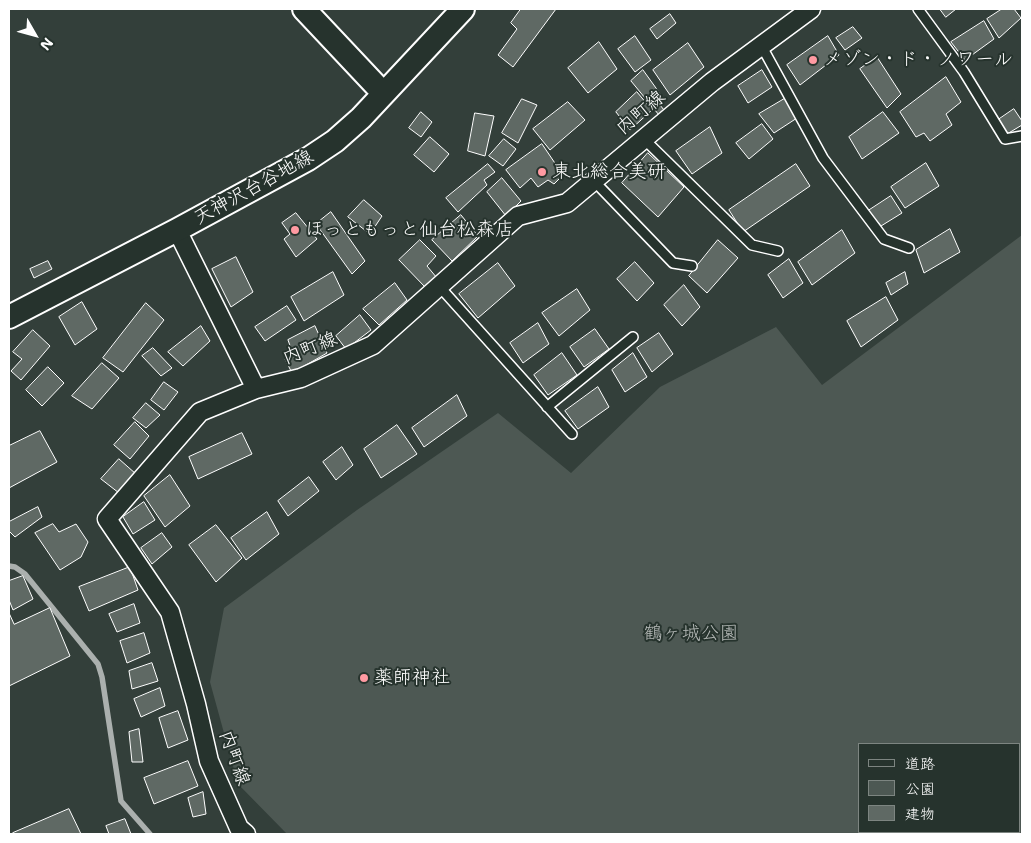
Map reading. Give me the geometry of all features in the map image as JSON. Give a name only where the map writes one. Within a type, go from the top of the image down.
[{"type":"street","points":[[304,9],[383,93]]},
{"type":"street","name":"天神沢台谷地線","points":[[9,317],[177,230],[308,159],[335,141],[361,118],[463,9]]},
{"type":"street","name":"内町線","points":[[239,832],[209,761],[196,704],[170,612],[107,519],[200,412],[256,390],[301,378],[373,344],[518,216],[568,203],[712,82],[811,9]]},
{"type":"street","points":[[177,230],[256,390]]},
{"type":"lane","points":[[918,9],[964,72],[1005,139],[1022,136]]},
{"type":"lane","points":[[761,45],[824,158],[884,239],[909,248]]},
{"type":"lane","points":[[644,139],[752,245],[778,251]]},
{"type":"lane","points":[[594,181],[673,263],[692,266]]},
{"type":"lane","points":[[439,286],[572,434]]},
{"type":"lane","points":[[547,407],[632,337]]},
{"type":"green space","name":"鶴ヶ城公園","points":[[1022,235],[1022,834],[287,834],[238,784],[210,682],[224,608],[357,510],[498,413],[571,473],[660,387],[776,327],[822,385]]},
{"type":"building","points":[[521,9],[556,9],[513,67],[498,55],[517,29],[511,23]]},
{"type":"building","points":[[940,9],[956,9],[946,17]]},
{"type":"building","points":[[1002,9],[1014,9],[1021,18],[999,38],[987,19]]},
{"type":"building","points":[[670,14],[676,23],[657,39],[650,29]]},
{"type":"building","points":[[984,21],[994,39],[965,60],[951,42]]},
{"type":"building","points":[[853,27],[862,38],[845,50],[836,38]]},
{"type":"building","points":[[635,36],[651,60],[635,72],[618,49]]},
{"type":"building","name":"メゾン・ド・ノワール","points":[[828,36],[839,55],[800,85],[787,65]]},
{"type":"building","points":[[599,42],[617,69],[588,93],[568,68]]},
{"type":"building","points":[[688,43],[704,67],[670,95],[653,70]]},
{"type":"building","points":[[877,57],[901,94],[887,108],[860,69]]},
{"type":"building","points":[[643,70],[661,95],[656,100],[664,110],[659,115],[631,81]]},
{"type":"building","points":[[762,70],[772,87],[748,103],[738,86]]},
{"type":"building","points":[[946,77],[961,102],[946,114],[952,125],[930,141],[924,133],[916,137],[900,112]]},
{"type":"building","points":[[637,92],[652,110],[630,130],[616,112]]},
{"type":"building","points":[[786,98],[797,118],[774,133],[759,114]]},
{"type":"building","points":[[522,99],[537,105],[518,143],[502,133]]},
{"type":"building","points":[[568,102],[585,120],[550,150],[533,129]]},
{"type":"building","points":[[1014,109],[1022,121],[1022,125],[1007,134],[998,120]]},
{"type":"building","points":[[421,112],[432,122],[421,137],[409,128]]},
{"type":"building","points":[[883,112],[899,133],[862,159],[849,137]]},
{"type":"building","points":[[475,113],[494,116],[485,156],[468,151]]},
{"type":"building","points":[[762,124],[773,139],[749,159],[736,143]]},
{"type":"building","points":[[710,127],[722,153],[692,174],[676,151]]},
{"type":"building","points":[[430,137],[449,154],[434,172],[414,155]]},
{"type":"building","points":[[504,139],[516,149],[503,166],[489,156]]},
{"type":"building","points":[[542,144],[563,175],[554,184],[548,180],[538,187],[531,178],[520,188],[506,170]]},
{"type":"building","points":[[648,153],[684,187],[658,217],[622,183]]},
{"type":"building","points":[[926,163],[939,186],[905,208],[891,187]]},
{"type":"building","points":[[488,164],[495,172],[484,180],[487,185],[458,212],[446,198]]},
{"type":"building","points":[[796,164],[810,186],[743,232],[729,210]]},
{"type":"building","points":[[502,178],[521,201],[506,216],[487,192]]},
{"type":"building","points":[[891,196],[902,213],[881,226],[868,211]]},
{"type":"building","points":[[364,200],[382,216],[370,234],[348,217]]},
{"type":"building","points":[[331,212],[365,261],[352,274],[316,224]]},
{"type":"building","points":[[296,213],[317,239],[296,257],[284,239],[290,234],[282,223]]},
{"type":"building","points":[[461,215],[478,236],[452,261],[432,240]]},
{"type":"building","points":[[950,229],[960,252],[924,273],[916,250]]},
{"type":"building","points":[[842,230],[855,253],[812,285],[798,262]]},
{"type":"building","points":[[420,240],[436,256],[427,266],[437,278],[425,287],[399,260]]},
{"type":"building","points":[[718,240],[738,258],[707,293],[689,276]]},
{"type":"building","points":[[236,257],[253,292],[231,307],[212,269]]},
{"type":"building","points":[[789,259],[803,283],[783,298],[768,275]]},
{"type":"building","points":[[48,261],[52,269],[34,278],[30,269]]},
{"type":"building","points":[[635,262],[654,283],[637,301],[617,279]]},
{"type":"building","points":[[498,263],[515,286],[478,318],[459,294]]},
{"type":"building","points":[[333,272],[344,295],[304,321],[291,297]]},
{"type":"building","points":[[905,272],[908,284],[891,295],[886,283]]},
{"type":"building","points":[[395,283],[407,300],[379,325],[363,309]]},
{"type":"building","points":[[684,285],[700,307],[682,326],[664,305]]},
{"type":"building","points":[[577,289],[590,310],[559,336],[542,313]]},
{"type":"building","points":[[886,297],[898,320],[861,347],[847,321]]},
{"type":"building","points":[[82,302],[97,329],[75,345],[59,317]]},
{"type":"building","points":[[146,303],[164,320],[123,372],[103,358]]},
{"type":"building","points":[[287,306],[296,320],[265,341],[255,327]]},
{"type":"building","points":[[360,315],[371,330],[346,349],[336,336]]},
{"type":"building","points":[[538,323],[549,344],[523,363],[510,343]]},
{"type":"building","points":[[201,326],[210,341],[183,366],[168,352]]},
{"type":"building","points":[[315,326],[327,353],[292,373],[285,359],[293,354],[288,340]]},
{"type":"building","points":[[595,329],[609,349],[584,367],[570,347]]},
{"type":"building","points":[[33,330],[50,346],[21,380],[11,371],[22,359],[13,352]]},
{"type":"building","points":[[659,333],[673,354],[652,372],[637,348]]},
{"type":"building","points":[[153,348],[172,368],[161,376],[142,356]]},
{"type":"building","points":[[562,353],[577,375],[548,395],[534,375]]},
{"type":"building","points":[[633,353],[647,377],[625,392],[612,370]]},
{"type":"building","points":[[102,363],[119,378],[92,409],[72,396]]},
{"type":"building","points":[[48,367],[64,383],[42,406],[26,390]]},
{"type":"building","points":[[164,382],[178,392],[164,410],[151,400]]},
{"type":"building","points":[[598,387],[609,407],[578,429],[565,411]]},
{"type":"building","points":[[457,395],[467,416],[424,447],[412,428]]},
{"type":"building","points":[[146,403],[160,415],[146,428],[133,418]]},
{"type":"building","points":[[135,422],[149,436],[130,459],[114,445]]},
{"type":"building","points":[[397,425],[417,454],[381,478],[364,449]]},
{"type":"building","points":[[40,431],[57,462],[9,488],[9,446]]},
{"type":"building","points":[[242,433],[252,454],[198,479],[189,457]]},
{"type":"building","points":[[342,447],[353,465],[336,480],[323,462]]},
{"type":"building","points":[[119,459],[136,474],[119,493],[101,479]]},
{"type":"building","points":[[170,475],[190,506],[165,527],[144,496]]},
{"type":"building","points":[[309,477],[319,491],[288,516],[278,501]]},
{"type":"building","points":[[144,502],[155,520],[133,534],[123,517]]},
{"type":"building","points":[[38,507],[42,517],[15,537],[9,531],[9,522]]},
{"type":"building","points":[[267,512],[279,534],[246,560],[231,538]]},
{"type":"building","points":[[53,524],[59,532],[76,524],[88,542],[81,557],[60,570],[35,533]]},
{"type":"building","points":[[216,525],[242,558],[216,582],[189,545]]},
{"type":"building","points":[[162,533],[172,547],[152,564],[141,548]]},
{"type":"building","points":[[130,567],[138,590],[89,611],[79,587]]},
{"type":"building","points":[[23,576],[33,599],[13,610],[9,600],[9,581]]},
{"type":"building","points":[[134,604],[140,623],[117,632],[109,614]]},
{"type":"building","points":[[50,608],[70,656],[9,686],[9,613],[14,624]]},
{"type":"building","points":[[144,633],[150,653],[127,663],[120,641]]},
{"type":"building","points":[[152,663],[158,681],[132,689],[129,671]]},
{"type":"building","points":[[160,688],[165,706],[141,717],[134,699]]},
{"type":"building","points":[[178,711],[188,740],[168,748],[159,718]]},
{"type":"building","points":[[139,729],[143,762],[132,762],[129,732]]},
{"type":"building","points":[[188,761],[198,786],[154,804],[144,778]]},
{"type":"building","points":[[203,792],[206,814],[193,817],[188,798]]},
{"type":"building","points":[[69,809],[81,834],[13,833]]},
{"type":"building","points":[[125,819],[131,834],[109,834],[106,826]]},
{"type":"waterway","points":[[9,566],[15,567],[25,574],[98,664],[102,677],[121,801],[150,834]]},
{"type":"place","name":"メゾン・ド・ノワール","points":[[813,60]]},
{"type":"place","name":"東北総合美研","points":[[542,172]]},
{"type":"place","name":"ほっともっと仙台松森店","points":[[295,230]]},
{"type":"place","name":"薬師神社","points":[[364,678]]}]
